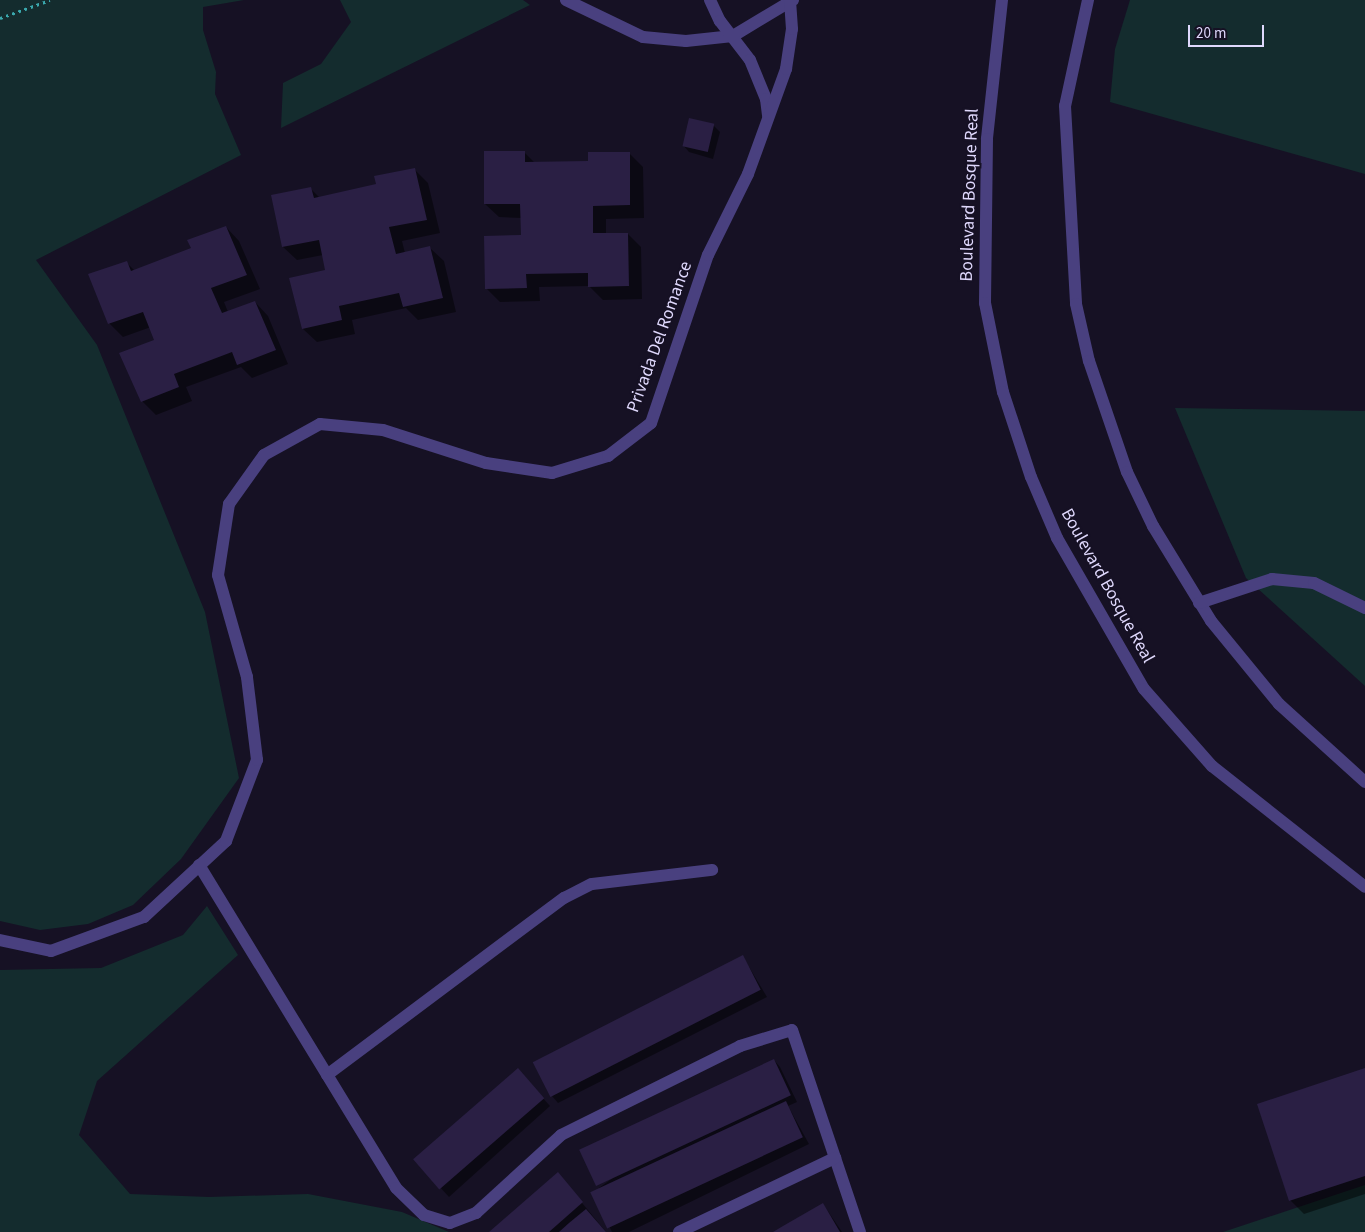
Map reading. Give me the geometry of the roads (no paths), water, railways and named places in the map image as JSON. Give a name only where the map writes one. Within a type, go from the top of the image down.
[{"type":"street","points":[[566,0],[643,37],[686,41],[734,36],[791,1]]},
{"type":"street","name":"Privada Del Romance","points":[[710,0],[720,21],[734,36],[750,60],[766,99],[768,121]]},
{"type":"street","name":"Boulevard Bosque Real","points":[[1002,0],[987,139],[984,303],[1003,392],[1031,477],[1057,538],[1144,689],[1212,766],[1365,886]]},
{"type":"street","points":[[1088,0],[1065,106],[1076,304],[1090,360],[1127,472],[1153,526],[1199,603],[1279,704],[1365,782]]},
{"type":"street","name":"Privada Del Romance","points":[[0,940],[51,950],[144,917],[226,840],[258,760],[247,676],[218,575],[229,504],[264,455],[320,424],[383,430],[486,463],[552,473],[608,456],[651,423],[708,255],[748,174],[768,121],[790,52],[791,1]]},
{"type":"street","points":[[1199,603],[1272,579],[1314,583],[1365,608]]},
{"type":"street","points":[[199,866],[396,1188],[424,1215],[450,1223],[476,1213],[561,1135],[740,1046],[792,1030],[860,1232]]},
{"type":"street","points":[[327,1075],[564,898],[592,884],[712,870]]},
{"type":"street","points":[[680,1232],[834,1158]]}]
